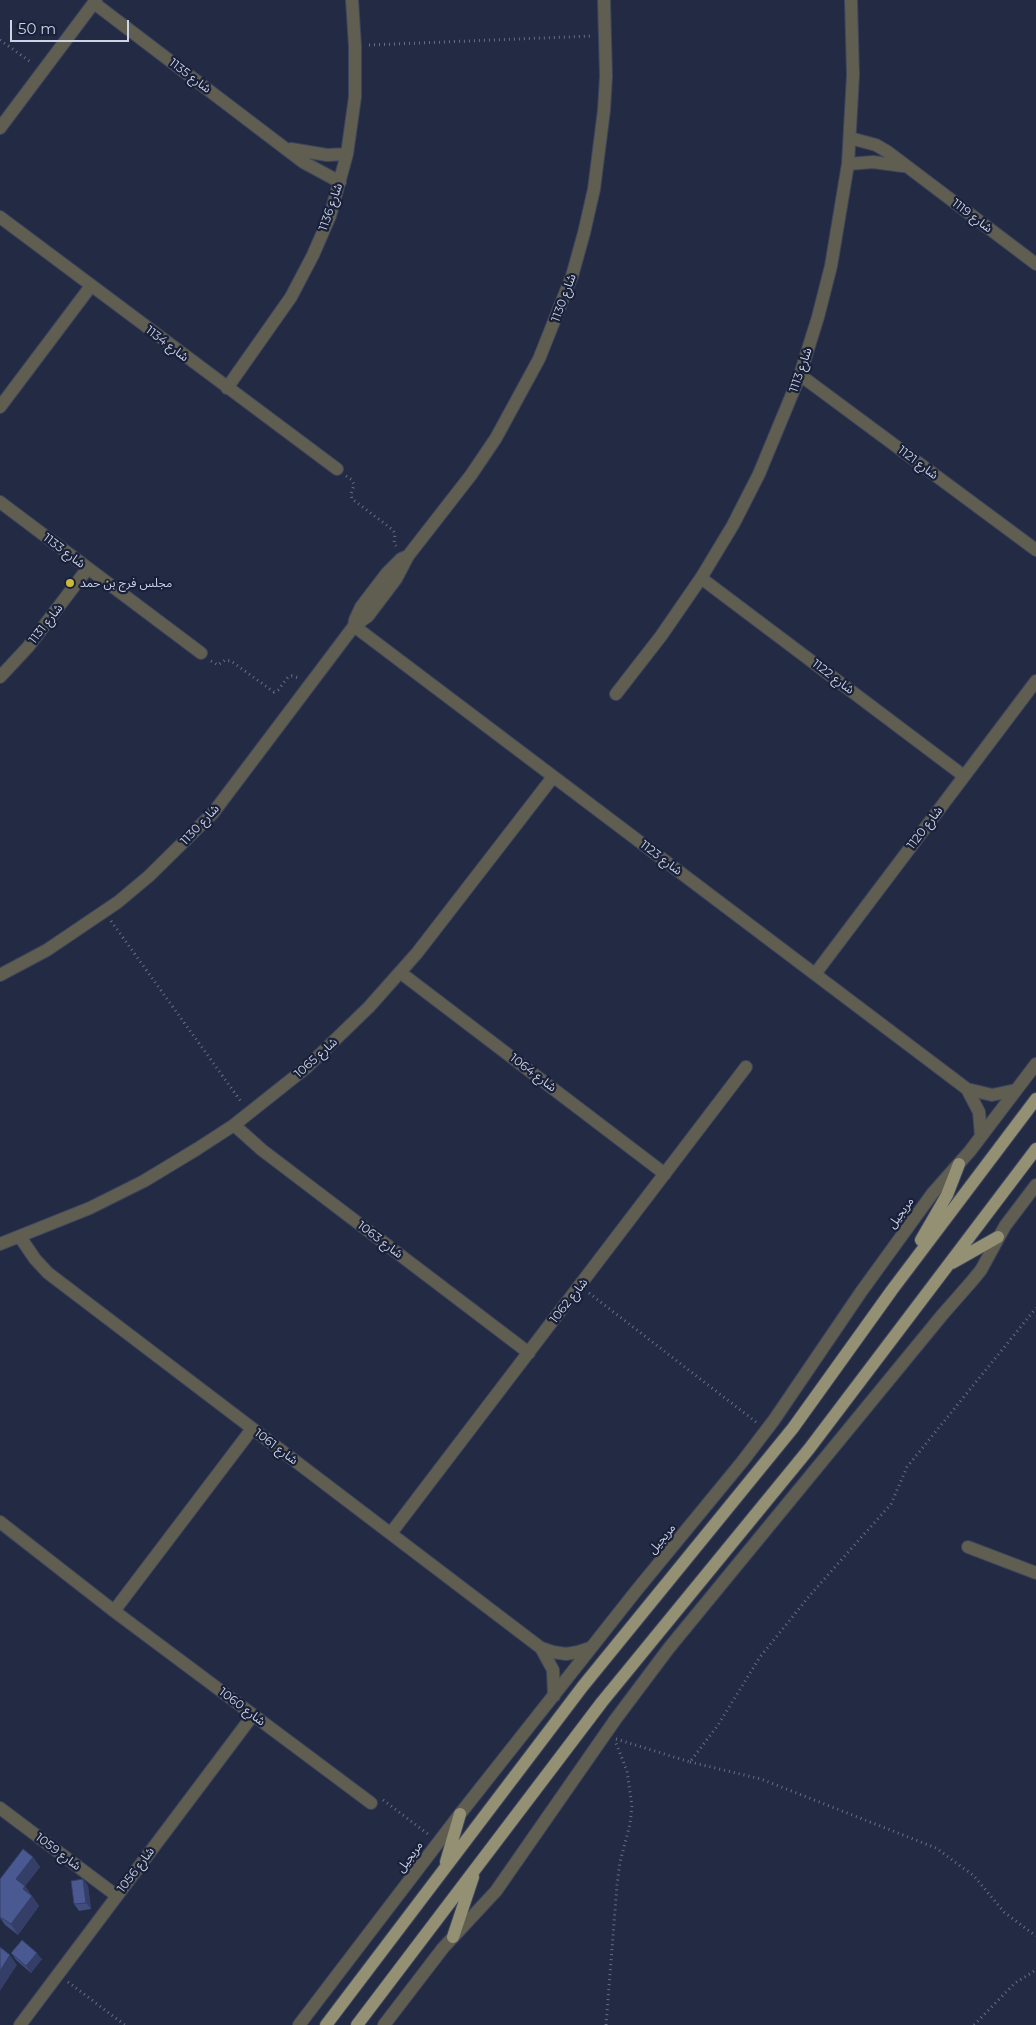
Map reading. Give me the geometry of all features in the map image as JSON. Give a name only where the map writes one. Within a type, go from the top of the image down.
[{"type":"main road","points":[[326,2025],[583,1686],[793,1428],[892,1290],[1036,1099]]},
{"type":"main road","points":[[357,2025],[602,1702],[809,1449],[1036,1149]]},
{"type":"main road","points":[[892,1290],[941,1206],[959,1164]]},
{"type":"main road","points":[[948,1266],[998,1237]]},
{"type":"main road","points":[[443,1870],[460,1814]]},
{"type":"main road","points":[[453,1937],[476,1868]]},
{"type":"street","name":"شارع 1136","points":[[227,388],[291,297],[313,255],[330,216],[347,154],[355,97],[356,46],[352,0]]},
{"type":"street","name":"شارع 1130","points":[[0,975],[47,950],[105,912],[149,876],[213,813],[354,626],[368,616],[402,570],[408,556],[471,475],[496,438],[539,359],[557,318],[572,276],[584,233],[594,189],[604,110],[604,0]]},
{"type":"street","name":"شارع 1113","points":[[616,694],[661,636],[701,578],[732,525],[759,474],[800,375],[831,266],[848,164],[853,75],[851,0]]},
{"type":"street","points":[[0,128],[95,1]]},
{"type":"street","name":"شارع 1135","points":[[95,1],[309,166],[340,182]]},
{"type":"street","name":"شارع 1119","points":[[850,138],[876,145],[1036,264]]},
{"type":"street","name":"شارع 1135","points":[[286,148],[306,153],[347,154]]},
{"type":"street","name":"شارع 1119","points":[[848,164],[886,162],[908,167]]},
{"type":"street","name":"شارع 1134","points":[[0,216],[336,469]]},
{"type":"street","points":[[0,407],[91,286]]},
{"type":"street","name":"شارع 1121","points":[[800,375],[1036,550]]},
{"type":"street","name":"شارع 1133","points":[[0,502],[201,653]]},
{"type":"street","name":"شارع 1131","points":[[0,677],[34,640],[88,568]]},
{"type":"street","name":"شارع 1122","points":[[701,578],[964,776]]},
{"type":"street","name":"شارع 1123","points":[[354,626],[968,1089],[992,1095],[1016,1090]]},
{"type":"street","name":"شارع 1120","points":[[814,974],[1036,681]]},
{"type":"street","name":"شارع 1065","points":[[0,1244],[90,1208],[144,1180],[197,1150],[234,1125],[294,1078],[334,1043],[401,973],[553,777]]},
{"type":"street","name":"شارع 1064","points":[[401,973],[665,1174]]},
{"type":"street","name":"مريجيل","points":[[300,2025],[460,1814],[590,1648],[709,1503],[766,1430],[921,1209],[959,1164],[1036,1064]]},
{"type":"street","name":"شارع 1062","points":[[391,1533],[746,1067]]},
{"type":"street","name":"شارع 1123","points":[[968,1089],[979,1112],[981,1136]]},
{"type":"street","name":"شارع 1063","points":[[234,1125],[262,1150],[528,1353]]},
{"type":"street","points":[[384,2025],[432,1961],[496,1890],[615,1720],[669,1648],[981,1270],[998,1237],[1036,1185]]},
{"type":"street","name":"شارع 1061","points":[[20,1237],[32,1255],[48,1273],[541,1648],[553,1670],[554,1696]]},
{"type":"street","points":[[114,1611],[252,1429]]},
{"type":"street","name":"شارع 1060","points":[[0,1522],[114,1611],[372,1803]]},
{"type":"street","points":[[968,1547],[1036,1573]]},
{"type":"street","name":"شارع 1061","points":[[541,1648],[566,1654],[590,1648]]},
{"type":"street","name":"شارع 1056","points":[[20,2025],[253,1715]]},
{"type":"street","name":"شارع 1059","points":[[0,1808],[117,1896]]},
{"type":"path","points":[[356,46],[605,35]]},
{"type":"path","points":[[0,40],[43,71]]},
{"type":"path","points":[[336,469],[353,482],[352,499],[393,530],[395,546],[408,556]]},
{"type":"path","points":[[201,653],[215,664],[231,660],[272,691],[278,690],[288,677],[292,676],[309,686]]},
{"type":"path","points":[[105,912],[250,1114]]},
{"type":"path","points":[[580,1287],[766,1430]]},
{"type":"path","points":[[690,1762],[718,1725],[760,1657],[811,1594],[891,1504],[907,1467],[1036,1308]]},
{"type":"path","points":[[606,2025],[617,1884],[632,1806],[627,1770],[617,1744],[612,1738],[690,1762],[761,1779],[936,1848],[974,1876],[1004,1912],[1036,1936]]},
{"type":"path","points":[[372,1803],[377,1795],[439,1842]]},
{"type":"path","points":[[974,2025],[1015,1983],[1036,1970]]},
{"type":"path","points":[[58,1974],[125,2025]]},
{"type":"building","points":[[23,1849],[33,1857],[16,1879],[25,1886],[23,1889],[32,1896],[11,1924],[0,1917],[0,1879]]},
{"type":"building","points":[[83,1879],[86,1903],[74,1904],[71,1881]]},
{"type":"building","points":[[22,1940],[37,1953],[26,1966],[11,1953]]},
{"type":"building","points":[[0,1947],[10,1955],[0,1971]]},
{"type":"place","name":"مجلس فرج بن حمد","points":[[70,583]]}]
